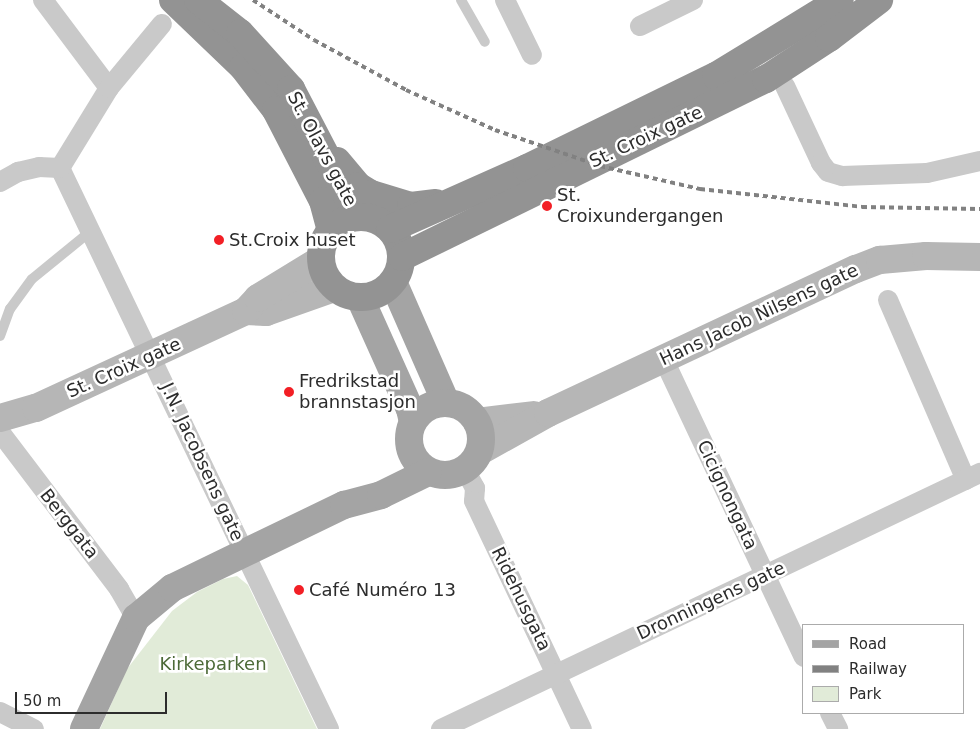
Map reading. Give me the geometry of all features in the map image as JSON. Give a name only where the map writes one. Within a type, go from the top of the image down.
[{"type":"highway","name":"St. Olavs gate","points":[[198,0],[264,57],[291,89],[358,217]]},
{"type":"highway","name":"St. Croix gate","points":[[390,228],[450,202],[716,76],[840,0]]},
{"type":"highway","name":"St. Croix gate","points":[[402,257],[766,79],[830,38],[879,0]]},
{"type":"highway","points":[[167,12],[243,67],[276,110],[323,201],[331,230]]},
{"type":"highway","points":[[316,137],[358,186],[371,194],[410,206],[450,202]]},
{"type":"highway","points":[[358,217],[375,219],[390,228],[398,242],[402,257],[393,282],[378,294],[360,298],[334,288],[324,275],[320,260],[322,244],[331,230],[343,221],[358,217]]},
{"type":"main road","points":[[393,282],[446,403]]},
{"type":"main road","points":[[360,298],[410,409],[413,422]]},
{"type":"main road","points":[[446,403],[469,412],[477,422],[481,436],[472,460],[447,476],[420,464],[408,438],[413,422],[427,408],[446,403]]},
{"type":"main road","points":[[84,729],[136,618],[172,588],[344,505],[380,495],[420,464]]},
{"type":"street","points":[[42,0],[109,88]]},
{"type":"street","points":[[505,0],[532,56]]},
{"type":"street","points":[[640,26],[693,0]]},
{"type":"street","points":[[0,182],[18,172],[39,167],[60,168],[109,88],[167,12]]},
{"type":"street","points":[[785,86],[821,164],[828,172],[842,176],[928,173],[980,161]]},
{"type":"street","name":"J.N. Jacobsens gate","points":[[60,168],[152,355],[329,729]]},
{"type":"street","name":"Hans Jacob Nilsens gate","points":[[472,460],[548,413],[880,260],[926,256],[980,257]]},
{"type":"street","name":"St. Croix gate","points":[[0,418],[36,408],[246,311],[258,298],[320,260]]},
{"type":"street","name":"St. Croix gate","points":[[246,311],[266,312],[334,288]]},
{"type":"street","points":[[888,300],[973,476]]},
{"type":"street","name":"Cicignongata","points":[[664,360],[802,653]]},
{"type":"street","name":"Hans Jacob Nilsens gate","points":[[477,422],[548,413]]},
{"type":"street","name":"Berggata","points":[[0,432],[119,590],[136,618]]},
{"type":"street","name":"Ridehusgata","points":[[472,460],[475,488],[474,501],[582,729]]},
{"type":"street","name":"Dronningens gate","points":[[441,729],[973,476]]},
{"type":"street","points":[[0,712],[34,729]]},
{"type":"street","points":[[830,714],[838,729]]},
{"type":"lane","points":[[461,0],[485,42]]},
{"type":"lane","points":[[0,336],[10,309],[32,278],[92,230]]},
{"type":"green space","name":"Kirkeparken","points":[[237,576],[248,585],[317,729],[100,729],[127,669],[172,611],[197,592],[223,579]]},
{"type":"railway","points":[[253,0],[314,40],[406,90],[495,130],[600,166],[700,189],[862,207],[980,209]]},
{"type":"place","name":"St. Croixundergangen","points":[[547,206]]},
{"type":"place","name":"St.Croix huset","points":[[219,240]]},
{"type":"place","name":"Fredrikstad brannstasjon","points":[[289,392]]},
{"type":"place","name":"Café Numéro 13","points":[[299,590]]}]
